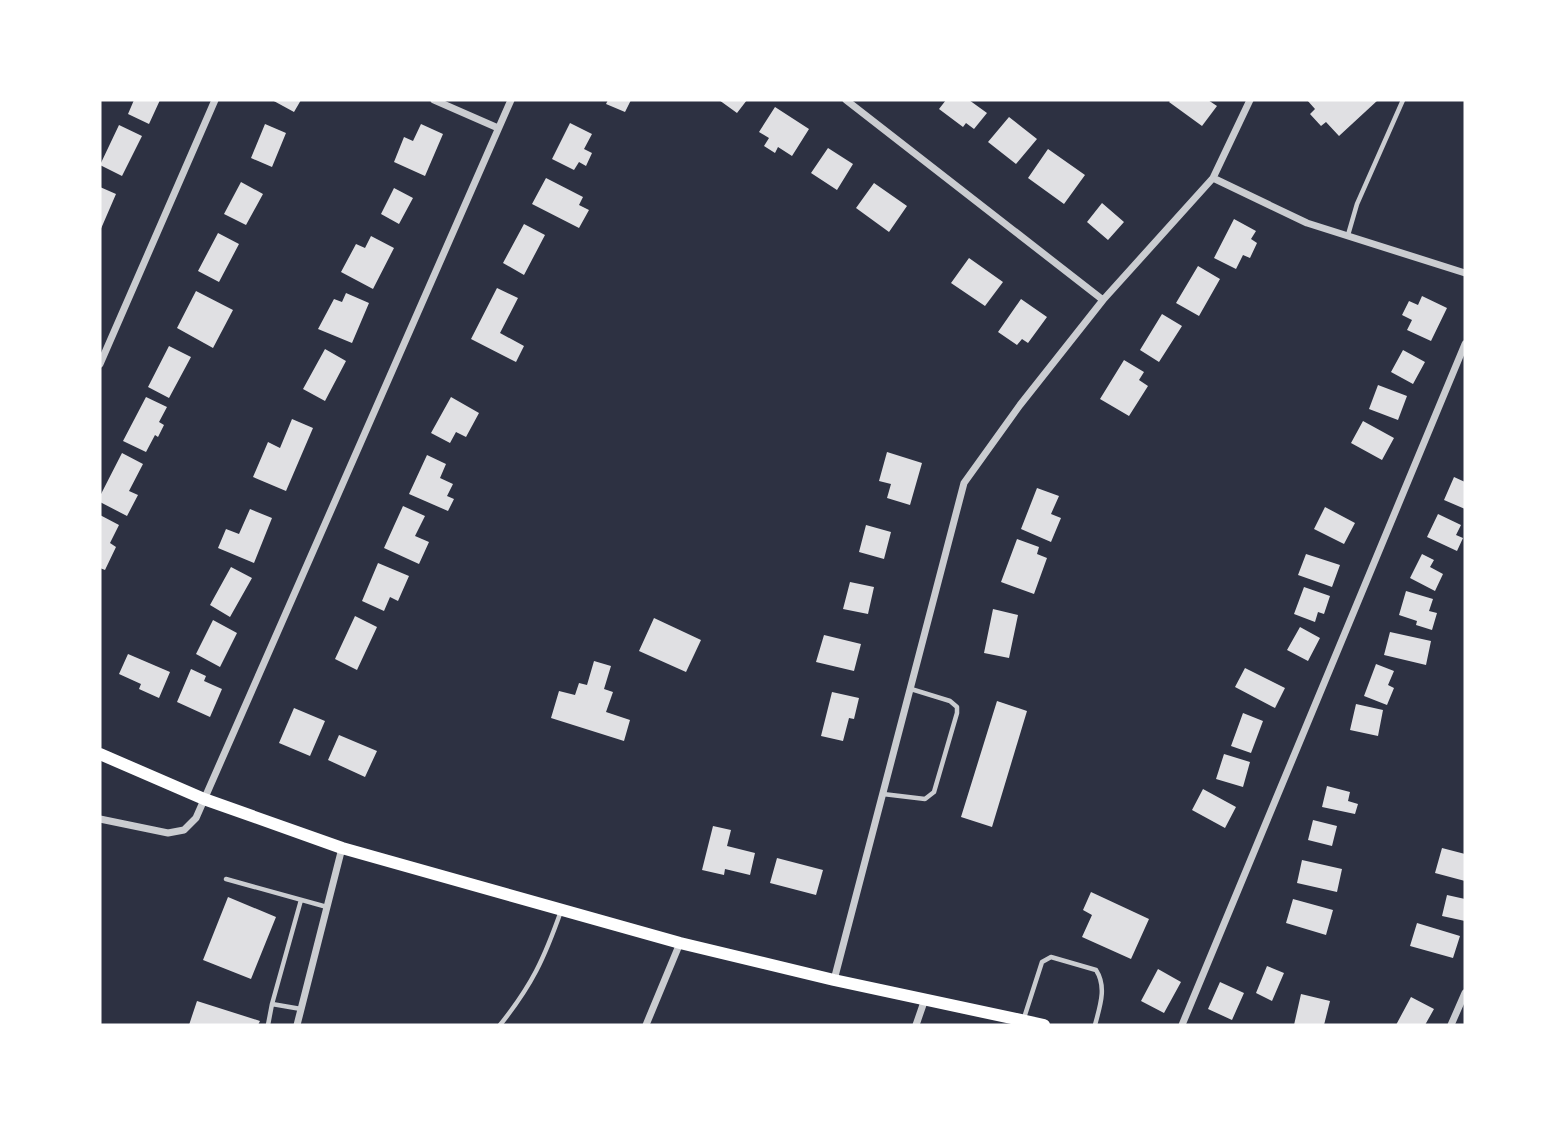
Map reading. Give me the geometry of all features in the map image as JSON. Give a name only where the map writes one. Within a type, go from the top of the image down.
[{"type":"main road","points":[[100,754],[204,799],[342,848],[680,943],[1022,1023],[1044,1025]]},
{"type":"street","points":[[100,364],[215,100]]},
{"type":"street","points":[[434,100],[498,128]]},
{"type":"street","points":[[100,819],[168,833],[184,830],[196,818],[511,100]]},
{"type":"street","points":[[846,100],[1103,300]]},
{"type":"street","points":[[834,980],[964,483],[1020,405],[1103,300],[1213,178],[1250,100]]},
{"type":"street","points":[[1213,178],[1307,223],[1465,273]]},
{"type":"street","points":[[1182,1025],[1465,344]]},
{"type":"street","points":[[297,1025],[342,848]]},
{"type":"street","points":[[646,1025],[680,943]]},
{"type":"street","points":[[1451,1025],[1465,993]]},
{"type":"street","points":[[916,1025],[925,999]]},
{"type":"lane","points":[[1347,236],[1357,204],[1403,100]]},
{"type":"lane","points":[[883,794],[925,799],[934,792],[954,725],[957,707],[953,703],[911,689]]},
{"type":"lane","points":[[226,878],[327,907]]},
{"type":"lane","points":[[268,1025],[301,900]]},
{"type":"lane","points":[[500,1025],[524,995],[547,953],[562,910]]},
{"type":"lane","points":[[1022,1023],[1042,962],[1051,957],[1096,970],[1102,979],[1101,1003],[1095,1025]]},
{"type":"lane","points":[[272,1004],[301,1009]]},
{"type":"building","points":[[134,100],[160,100],[149,124],[128,114]]},
{"type":"building","points":[[272,100],[301,100],[294,112]]},
{"type":"building","points":[[608,100],[631,100],[625,112],[606,104]]},
{"type":"building","points":[[719,100],[747,100],[737,113]]},
{"type":"building","points":[[946,100],[969,100],[987,113],[974,129],[966,123],[963,127],[939,109]]},
{"type":"building","points":[[1208,100],[1217,106],[1202,126],[1169,102]]},
{"type":"building","points":[[1307,100],[1378,100],[1339,136],[1326,122],[1321,126],[1310,114],[1315,109]]},
{"type":"building","points":[[775,107],[809,129],[792,156],[778,147],[775,153],[764,146],[769,138],[759,132]]},
{"type":"building","points":[[1009,117],[1037,139],[1016,164],[988,142]]},
{"type":"building","points":[[570,123],[592,134],[584,149],[592,153],[586,166],[579,162],[574,170],[552,159]]},
{"type":"building","points":[[265,124],[286,133],[272,167],[251,158]]},
{"type":"building","points":[[421,124],[443,134],[425,176],[394,162],[404,137],[413,141]]},
{"type":"building","points":[[119,125],[142,136],[122,176],[100,165]]},
{"type":"building","points":[[828,148],[853,164],[837,190],[811,173]]},
{"type":"building","points":[[1048,149],[1085,175],[1064,204],[1028,178]]},
{"type":"building","points":[[546,178],[583,197],[579,205],[589,210],[579,228],[532,204]]},
{"type":"building","points":[[241,182],[263,194],[246,225],[224,214]]},
{"type":"building","points":[[874,183],[907,206],[889,232],[856,208]]},
{"type":"building","points":[[100,187],[116,194],[100,231]]},
{"type":"building","points":[[394,188],[413,198],[399,224],[381,214]]},
{"type":"building","points":[[1102,203],[1124,222],[1108,240],[1087,222]]},
{"type":"building","points":[[1234,219],[1256,231],[1251,239],[1257,243],[1250,258],[1243,255],[1236,269],[1214,258]]},
{"type":"building","points":[[524,224],[545,235],[524,275],[503,263]]},
{"type":"building","points":[[218,233],[239,244],[219,282],[198,271]]},
{"type":"building","points":[[371,236],[394,248],[373,289],[341,272],[356,244],[365,248]]},
{"type":"building","points":[[969,258],[1003,282],[985,306],[951,283]]},
{"type":"building","points":[[1198,266],[1220,279],[1199,316],[1176,303]]},
{"type":"building","points":[[497,288],[518,298],[500,333],[524,346],[516,362],[471,339]]},
{"type":"building","points":[[196,291],[233,310],[213,348],[177,328]]},
{"type":"building","points":[[346,293],[369,303],[352,343],[318,329],[334,299],[342,302]]},
{"type":"building","points":[[1422,296],[1447,308],[1431,341],[1407,330],[1412,320],[1402,315],[1409,301],[1418,305]]},
{"type":"building","points":[[1021,299],[1047,317],[1028,343],[1022,339],[1017,345],[998,332]]},
{"type":"building","points":[[1162,314],[1182,326],[1159,362],[1140,350]]},
{"type":"building","points":[[169,346],[191,357],[169,398],[148,387]]},
{"type":"building","points":[[325,349],[346,361],[325,401],[303,389]]},
{"type":"building","points":[[1403,350],[1425,362],[1413,384],[1391,372]]},
{"type":"building","points":[[1124,360],[1144,372],[1139,380],[1148,386],[1129,416],[1100,399]]},
{"type":"building","points":[[1378,385],[1407,396],[1398,420],[1369,409]]},
{"type":"building","points":[[146,397],[167,407],[159,422],[164,425],[146,452],[123,441]]},
{"type":"building","points":[[451,397],[479,413],[466,437],[456,432],[450,443],[431,433]]},
{"type":"building","points":[[292,419],[313,428],[286,491],[253,477],[268,442],[280,448]]},
{"type":"building","points":[[1363,421],[1394,438],[1382,460],[1351,443]]},
{"type":"building","points":[[887,452],[922,463],[910,505],[887,498],[891,484],[879,481]]},
{"type":"building","points":[[122,453],[143,464],[129,491],[138,495],[127,516],[100,502],[100,496]]},
{"type":"building","points":[[427,455],[446,464],[440,478],[453,484],[447,496],[454,499],[448,511],[409,494]]},
{"type":"building","points":[[1454,477],[1465,482],[1465,509],[1444,500]]},
{"type":"building","points":[[1037,488],[1059,496],[1051,514],[1061,518],[1051,542],[1021,529]]},
{"type":"building","points":[[403,506],[425,516],[415,536],[429,542],[419,564],[384,548]]},
{"type":"building","points":[[1325,507],[1355,523],[1344,544],[1314,529]]},
{"type":"building","points":[[250,509],[272,518],[254,563],[218,548],[226,529],[239,534]]},
{"type":"building","points":[[1438,514],[1461,525],[1456,535],[1463,538],[1457,551],[1427,537]]},
{"type":"building","points":[[100,515],[119,525],[110,543],[116,547],[105,570],[100,568]]},
{"type":"building","points":[[866,525],[891,532],[884,559],[859,552]]},
{"type":"building","points":[[1017,539],[1039,547],[1037,554],[1047,558],[1034,594],[1001,582]]},
{"type":"building","points":[[1306,554],[1340,565],[1332,587],[1298,575]]},
{"type":"building","points":[[1422,554],[1434,560],[1430,567],[1443,574],[1435,591],[1410,578]]},
{"type":"building","points":[[378,563],[409,576],[398,601],[390,597],[384,611],[362,601]]},
{"type":"building","points":[[231,567],[252,578],[230,617],[210,605]]},
{"type":"building","points":[[850,582],[874,587],[868,614],[843,609]]},
{"type":"building","points":[[1304,587],[1330,596],[1324,614],[1318,612],[1315,622],[1294,614]]},
{"type":"building","points":[[1406,591],[1433,599],[1429,611],[1437,613],[1432,630],[1399,615]]},
{"type":"building","points":[[993,609],[1018,615],[1009,658],[984,653]]},
{"type":"building","points":[[355,616],[377,627],[357,670],[335,659]]},
{"type":"building","points":[[654,618],[701,640],[686,672],[639,651]]},
{"type":"building","points":[[213,620],[237,633],[220,667],[196,654]]},
{"type":"building","points":[[1300,627],[1320,638],[1308,661],[1287,650]]},
{"type":"building","points":[[1390,632],[1431,641],[1426,665],[1384,655]]},
{"type":"building","points":[[824,635],[861,644],[854,671],[816,662]]},
{"type":"building","points":[[128,654],[170,672],[159,698],[139,689],[141,684],[119,674]]},
{"type":"building","points":[[594,661],[611,666],[604,689],[613,692],[606,712],[630,720],[624,741],[551,718],[559,691],[575,695],[579,683],[587,685]]},
{"type":"building","points":[[1376,664],[1394,671],[1388,685],[1394,688],[1387,705],[1364,696]]},
{"type":"building","points":[[1245,668],[1285,688],[1275,708],[1235,687]]},
{"type":"building","points":[[191,669],[206,676],[204,681],[222,689],[210,717],[177,702]]},
{"type":"building","points":[[832,692],[859,698],[854,719],[849,718],[843,741],[821,736]]},
{"type":"building","points":[[997,701],[1027,711],[992,827],[961,817]]},
{"type":"building","points":[[1356,704],[1383,710],[1378,736],[1350,730]]},
{"type":"building","points":[[294,708],[325,721],[310,756],[279,743]]},
{"type":"building","points":[[1243,713],[1263,721],[1251,753],[1231,746]]},
{"type":"building","points":[[339,735],[377,751],[365,777],[328,760]]},
{"type":"building","points":[[1224,754],[1250,762],[1243,787],[1216,779]]},
{"type":"building","points":[[1327,786],[1350,792],[1348,801],[1358,804],[1355,814],[1322,807]]},
{"type":"building","points":[[1203,789],[1236,807],[1225,828],[1192,810]]},
{"type":"building","points":[[1313,820],[1337,826],[1332,846],[1308,840]]},
{"type":"building","points":[[713,826],[731,830],[727,846],[755,853],[750,875],[725,869],[724,875],[702,870]]},
{"type":"building","points":[[1442,848],[1465,854],[1465,881],[1435,873]]},
{"type":"building","points":[[777,858],[823,870],[816,895],[770,883]]},
{"type":"building","points":[[1302,860],[1342,869],[1337,892],[1297,883]]},
{"type":"building","points":[[1091,892],[1149,919],[1131,959],[1082,937],[1092,915],[1083,910]]},
{"type":"building","points":[[1447,895],[1465,899],[1465,921],[1442,916]]},
{"type":"building","points":[[228,897],[276,917],[251,979],[203,960]]},
{"type":"building","points":[[1293,899],[1333,910],[1326,935],[1286,923]]},
{"type":"building","points":[[1417,923],[1460,936],[1453,958],[1410,946]]},
{"type":"building","points":[[1267,966],[1284,973],[1272,1001],[1256,993]]},
{"type":"building","points":[[1158,969],[1181,982],[1164,1013],[1141,1001]]},
{"type":"building","points":[[1220,982],[1244,993],[1232,1020],[1208,1009]]},
{"type":"building","points":[[1301,994],[1330,1001],[1324,1025],[1294,1025]]},
{"type":"building","points":[[1411,997],[1434,1009],[1425,1025],[1396,1025]]},
{"type":"building","points":[[197,1001],[260,1021],[258,1025],[189,1025]]}]
